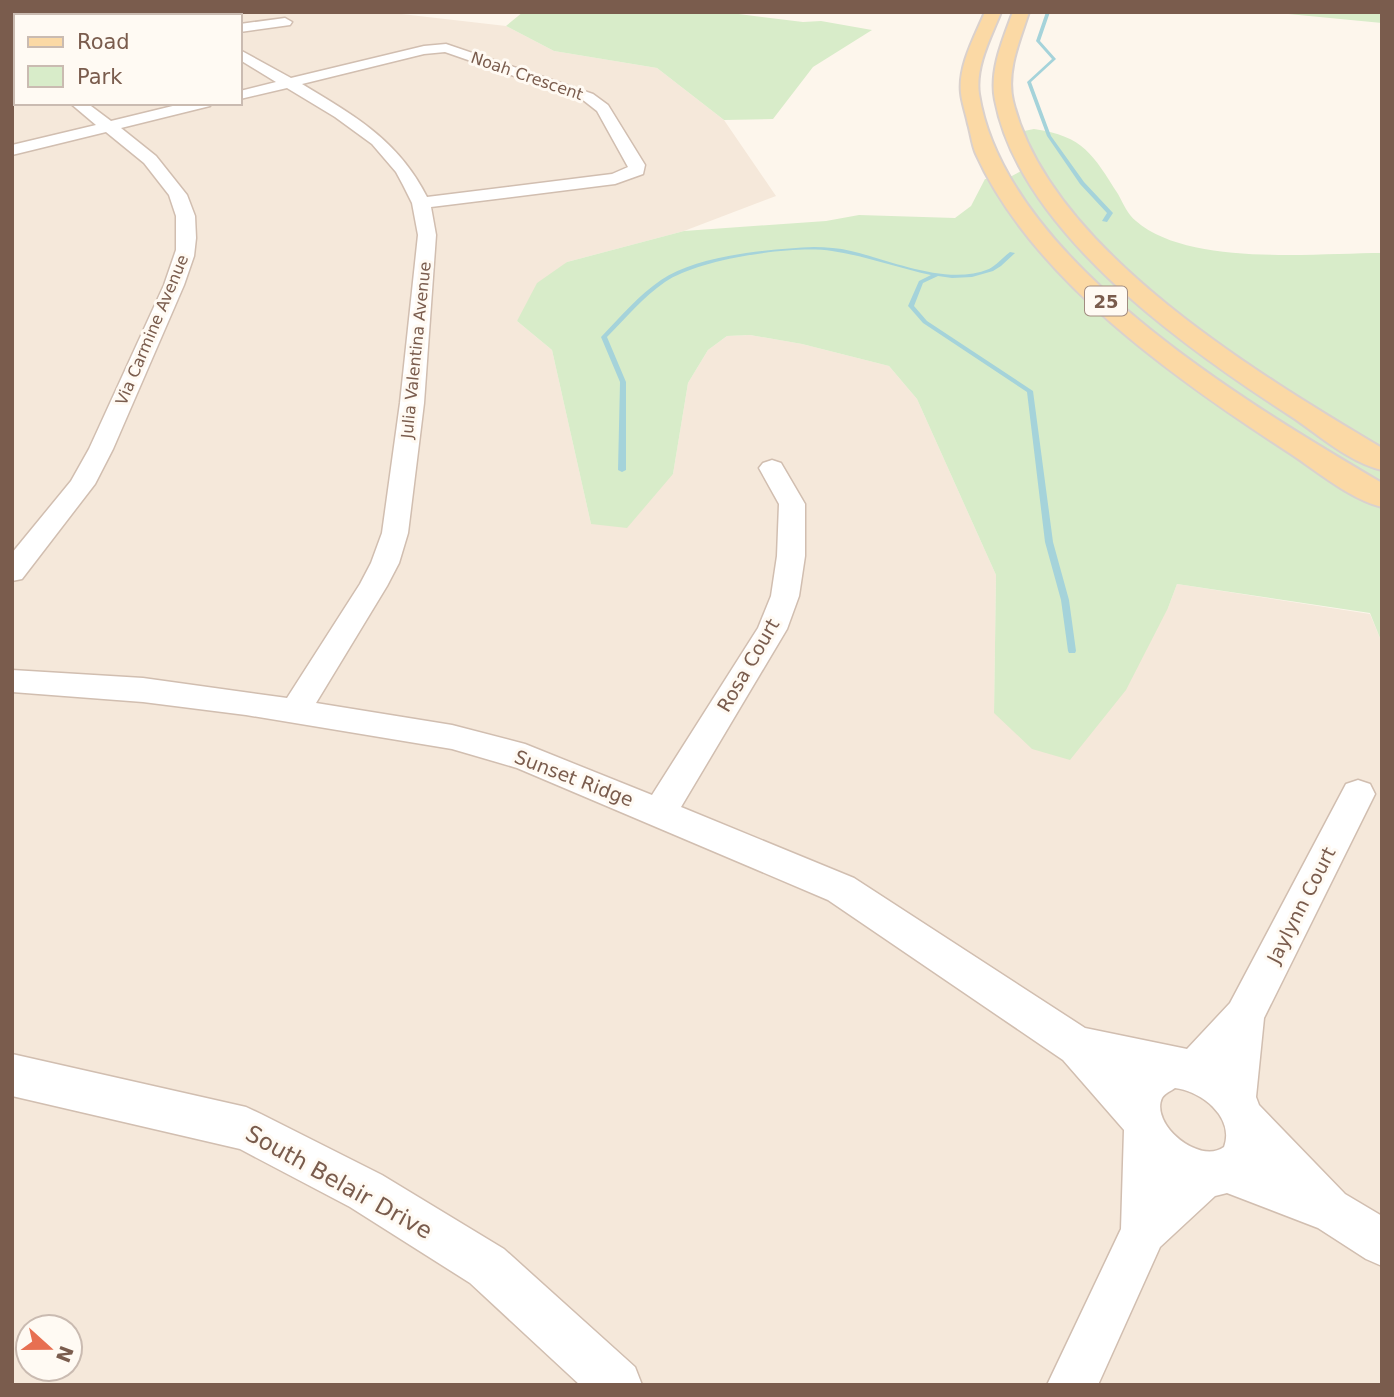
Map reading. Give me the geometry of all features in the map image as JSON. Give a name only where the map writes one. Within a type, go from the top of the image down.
[{"type":"main road","name":"25","points":[[993,12],[973,65],[970,91],[973,113],[987,159],[1014,204],[1042,240],[1133,325],[1205,382],[1328,465],[1382,497]]},
{"type":"main road","name":"25","points":[[1021,12],[1005,60],[1003,99],[1019,150],[1057,210],[1136,290],[1244,372],[1330,430],[1382,461]]},
{"type":"street","points":[[12,14],[20,12]]},
{"type":"street","points":[[242,29],[285,22]]},
{"type":"street","name":"Noah Crescent","points":[[289,83],[424,50],[454,50],[486,64],[576,91],[597,103],[607,114],[637,164],[637,170],[631,174],[615,178],[421,203]]},
{"type":"street","name":"Julia Valentina Avenue","points":[[242,55],[341,114],[378,141],[404,170],[421,203],[427,235],[395,533],[385,563],[373,586],[295,711]]},
{"type":"street","points":[[242,95],[289,83]]},
{"type":"street","name":"Via Carmine Avenue","points":[[12,572],[82,484],[101,449],[184,258],[187,220],[181,200],[172,184],[157,167],[79,105]]},
{"type":"street","points":[[12,150],[197,105]]},
{"type":"street","name":"Rosa Court","points":[[660,812],[772,629],[785,596],[791,556],[792,504],[772,468]]},
{"type":"street","name":"Sunset Ridge","points":[[12,681],[143,690],[452,737],[493,747],[660,812],[841,889],[1077,1046],[1143,1125]]},
{"type":"street","name":"Jaylynn Court","points":[[1183,1069],[1244,1016],[1358,794]]},
{"type":"street","name":"Jaylynn Court","points":[[1241,1110],[1244,1016]]},
{"type":"street","name":"Sunset Ridge","points":[[1077,1046],[1183,1069]]},
{"type":"street","points":[[1072,1385],[1144,1231],[1143,1125],[1139,1097],[1145,1083],[1156,1072],[1183,1069],[1217,1081],[1332,1211]]},
{"type":"street","name":"South Belair Drive","points":[[12,1075],[246,1129],[366,1191],[486,1266],[617,1385]]},
{"type":"street","points":[[1144,1231],[1217,1173],[1242,1160],[1249,1143],[1241,1110]]},
{"type":"street","points":[[1143,1125],[1162,1154],[1183,1168],[1217,1173],[1332,1211],[1382,1242]]},
{"type":"shaded area","points":[[12,12],[384,12],[506,26],[554,51],[657,68],[724,120],[776,196],[684,231],[567,262],[517,321],[552,350],[591,524],[673,474],[688,383],[708,350],[727,336],[750,335],[802,344],[889,366],[917,399],[996,575],[994,713],[1168,608],[1177,584],[1370,614],[1382,643],[1382,1385],[12,1385]]},
{"type":"green space","points":[[523,12],[723,12],[803,22],[821,21],[872,30],[813,67],[773,119],[724,120],[657,68],[554,51],[506,26]]},
{"type":"green space","points":[[1267,12],[1382,12],[1382,23]]},
{"type":"green space","points":[[1034,129],[1051,132],[1076,142],[1094,158],[1131,216],[1159,236],[1187,245],[1254,254],[1382,253],[1382,643],[1370,613],[1177,584],[1168,608],[1126,690],[1070,760],[1032,749],[994,713],[996,575],[917,399],[889,366],[802,344],[750,335],[727,336],[708,350],[688,383],[673,474],[627,528],[591,524],[552,350],[517,321],[537,283],[567,262],[684,231],[826,221],[859,215],[955,218],[971,206],[985,179],[1008,178],[1023,170],[1024,131]]},
{"type":"waterway","points":[[1048,12],[1038,41],[1054,59],[1029,82],[1049,136],[1082,183],[1110,213],[1105,221]]},
{"type":"waterway","points":[[622,470],[623,382],[604,337],[644,296],[671,276],[725,259],[772,251],[814,248],[848,252],[932,273],[972,275],[994,269],[1012,253]]},
{"type":"waterway","points":[[938,274],[921,282],[911,306],[925,322],[1030,391],[1049,542],[1065,600],[1072,651]]}]
